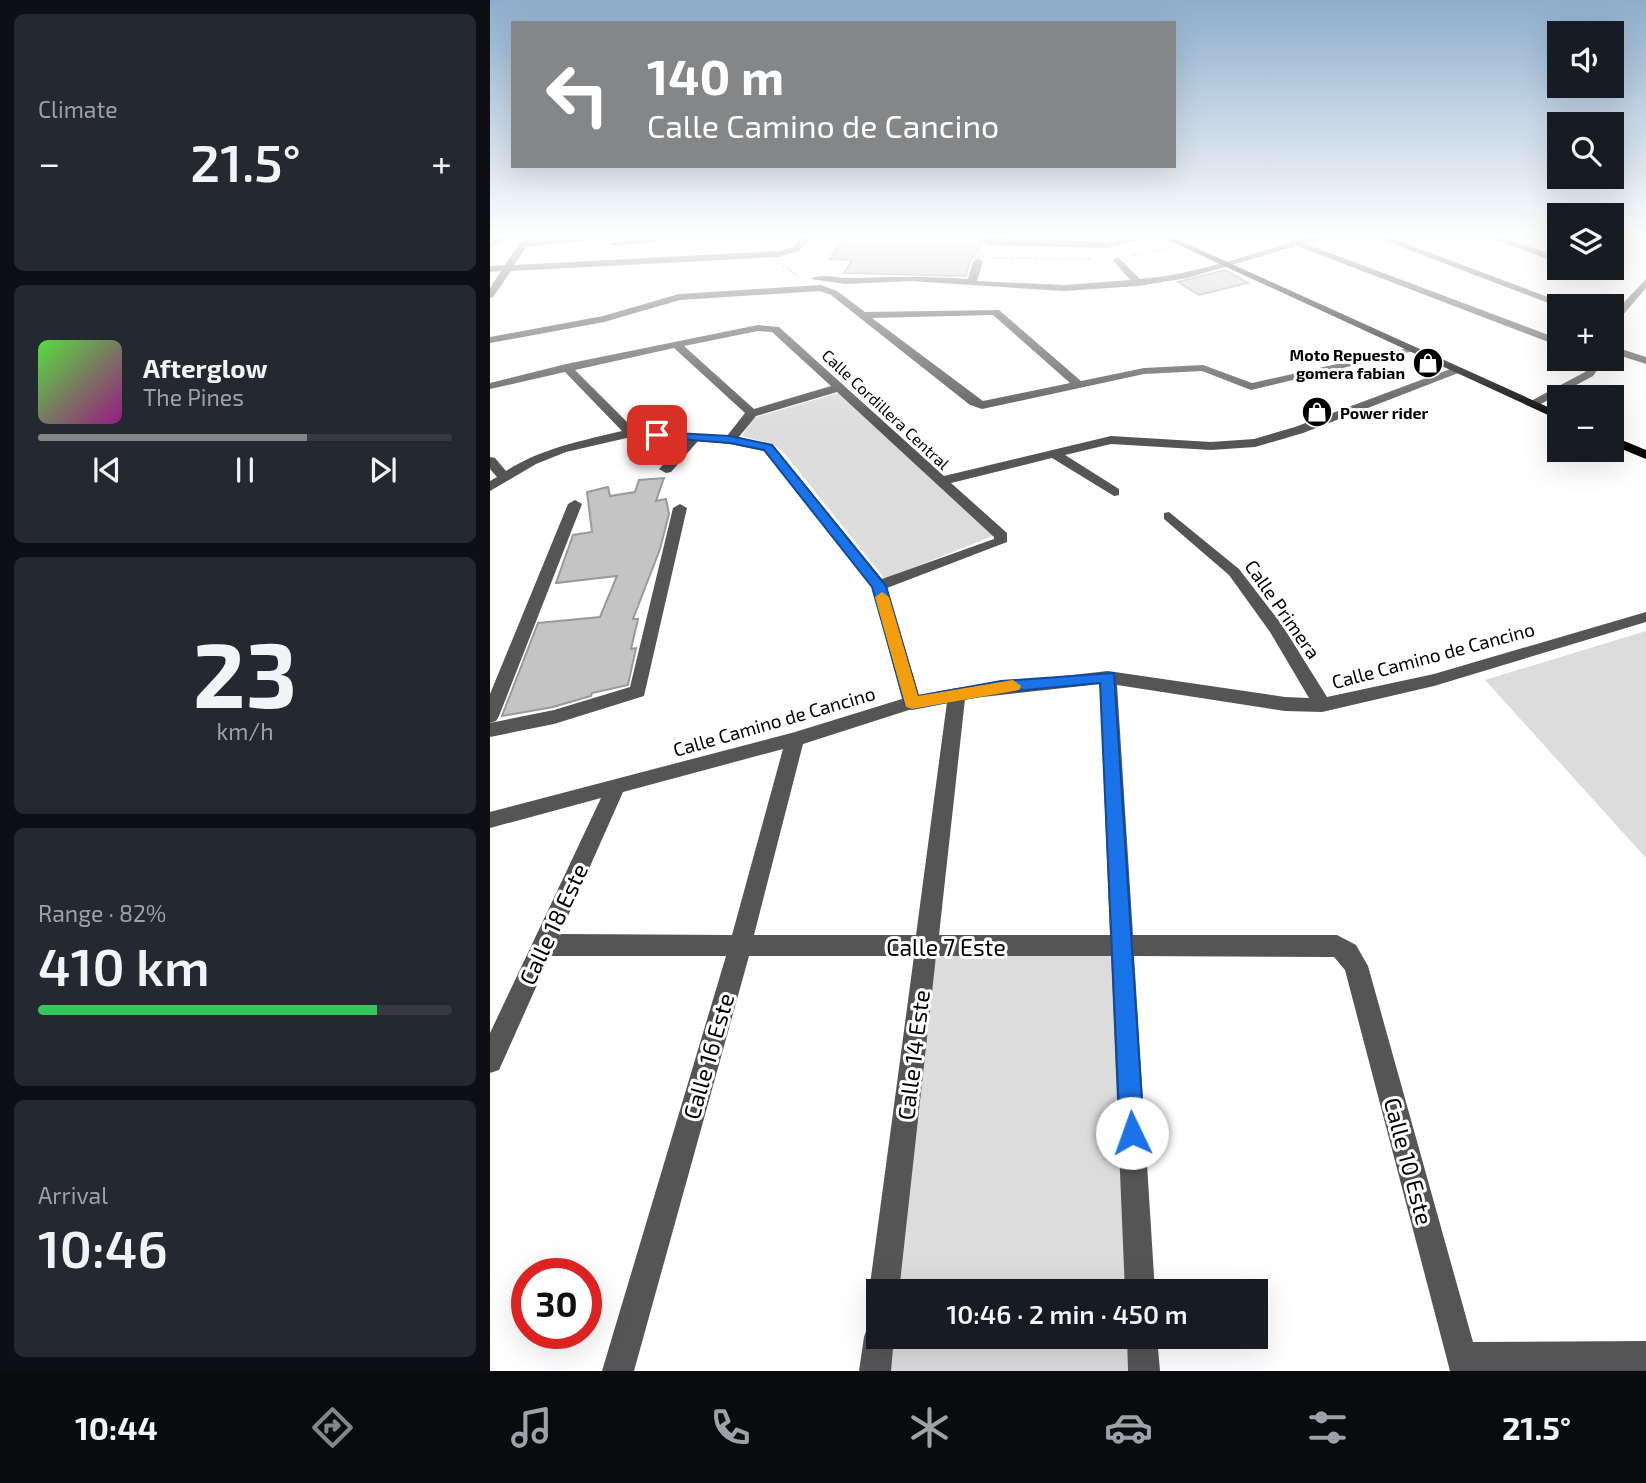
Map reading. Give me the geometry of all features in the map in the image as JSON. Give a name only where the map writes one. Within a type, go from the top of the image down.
[{"type":"main road","points":[[1305,301],[1457,370],[1547,402]]},
{"type":"main road","points":[[1324,301],[1539,400],[1547,406]]},
{"type":"main road","points":[[1624,433],[1646,443]]},
{"type":"main road","points":[[1624,446],[1646,456]]},
{"type":"street","points":[[490,340],[604,318],[665,301]]},
{"type":"street","points":[[845,301],[978,404],[993,404],[1077,383],[1144,371],[1203,368],[1251,387],[1413,350]]},
{"type":"street","points":[[1449,301],[1547,338]]},
{"type":"street","points":[[864,315],[995,312],[1077,383]]},
{"type":"street","name":"Calle Cordillera Central","points":[[490,386],[566,367],[770,327],[841,387],[1003,539],[879,586]]},
{"type":"street","points":[[676,344],[752,413]]},
{"type":"street","points":[[1624,352],[1643,357]]},
{"type":"street","points":[[566,367],[631,433]]},
{"type":"street","points":[[941,481],[1111,440],[1212,446],[1255,443],[1299,430],[1457,370]]},
{"type":"street","points":[[1539,400],[1591,371]]},
{"type":"street","points":[[730,440],[752,413],[841,387]]},
{"type":"street","points":[[490,487],[503,476],[562,449],[631,433],[730,440],[768,448],[879,586],[912,703]]},
{"type":"street","points":[[666,469],[695,437]]},
{"type":"street","points":[[1054,453],[1114,492]]},
{"type":"street","points":[[490,461],[503,476]]},
{"type":"street","points":[[490,716],[575,503]]},
{"type":"street","points":[[490,730],[554,717],[638,691],[680,508]]},
{"type":"street","name":"Calle Primera","points":[[1169,516],[1234,572],[1276,629],[1322,705]]},
{"type":"street","name":"Calle Camino de Cancino","points":[[490,820],[795,739],[912,703],[957,694],[1108,677],[1285,704],[1322,705],[1434,680],[1646,617]]},
{"type":"street","points":[[1108,677],[1139,1279]]},
{"type":"street","name":"Calle 14 Este","points":[[886,1279],[957,694]]},
{"type":"street","name":"Calle 16 Este","points":[[618,1371],[740,946],[795,739]]},
{"type":"street","name":"Calle 18 Este","points":[[490,1061],[616,787]]},
{"type":"street","name":"Calle 7 Este","points":[[543,945],[1123,948],[1337,946],[1348,953]]},
{"type":"street","name":"Calle 10 Este","points":[[1348,953],[1356,966],[1464,1364]]},
{"type":"street","points":[[875,1371],[878,1349]]},
{"type":"street","points":[[1143,1349],[1144,1371]]},
{"type":"street","points":[[1464,1364],[1646,1356]]},
{"type":"shaded area","points":[[838,393],[995,535],[885,579],[784,453],[773,444],[742,436],[753,418]]},
{"type":"shaded area","points":[[1646,631],[1646,858],[1485,680]]},
{"type":"shaded area","points":[[936,955],[1111,956],[1125,1279],[898,1279]]},
{"type":"shaded area","points":[[890,1349],[1129,1349],[1130,1371],[887,1371]]},
{"type":"building","points":[[664,478],[656,501],[666,499],[669,514],[660,549],[633,619],[638,619],[631,649],[636,648],[628,685],[592,693],[591,696],[553,707],[502,716],[538,623],[600,617],[617,576],[556,583],[573,535],[592,532],[587,492],[608,487],[610,496],[635,492],[639,480]]},
{"type":"slow traffic","points":[[882,597],[912,703],[1013,686]]},
{"type":"place","name":"Moto Repuesto gomera fabian","points":[[1428,363]]},
{"type":"place","name":"Power rider","points":[[1317,412]]},
{"type":"route","points":[[657,435],[730,440],[768,448],[879,586],[912,703],[1001,687],[1108,677],[1132,1133]]}]
